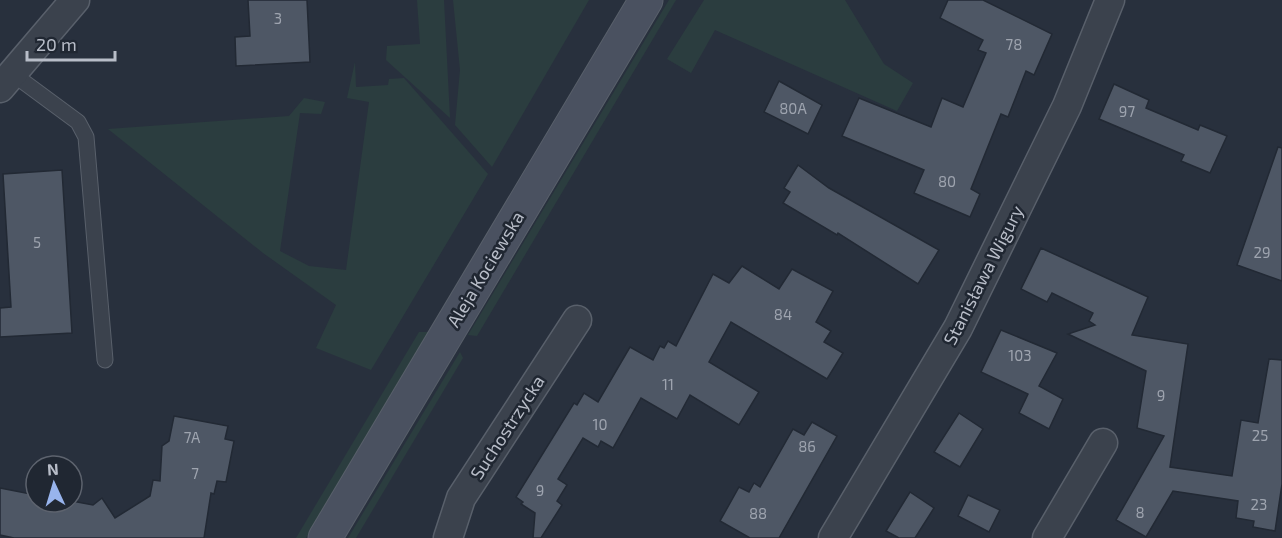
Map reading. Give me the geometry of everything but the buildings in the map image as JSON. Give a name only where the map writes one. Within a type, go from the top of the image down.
[{"type":"street","points":[[6,81],[75,0]]},
{"type":"street","name":"Aleja Kociewska","points":[[325,538],[646,0]]},
{"type":"street","name":"Stanisława Wigury","points":[[833,538],[958,328],[1066,106],[1110,0]]},
{"type":"street","name":"Suchostrzycka","points":[[448,538],[461,498],[577,320]]},
{"type":"street","points":[[1047,538],[1103,443]]},
{"type":"lane","points":[[6,81],[78,122],[86,136],[105,360]]},
{"type":"shaded area","points":[[417,0],[444,0],[450,118],[386,60],[387,46],[420,44]]},
{"type":"shaded area","points":[[453,0],[589,0],[492,167],[455,125],[460,70]]},
{"type":"shaded area","points":[[669,0],[676,0],[477,336],[468,335]]},
{"type":"shaded area","points":[[704,0],[845,0],[884,64],[913,83],[897,111],[715,30],[691,73],[667,59]]},
{"type":"shaded area","points":[[355,62],[356,87],[388,85],[389,79],[404,78],[488,174],[371,370],[316,348],[336,305],[263,253],[108,129],[289,116],[304,98],[325,102],[321,114],[300,113],[280,251],[309,266],[346,270],[369,102],[347,98]]},
{"type":"shaded area","points":[[419,332],[429,332],[306,538],[296,538]]},
{"type":"shaded area","points":[[460,352],[463,358],[356,538],[348,538]]}]
